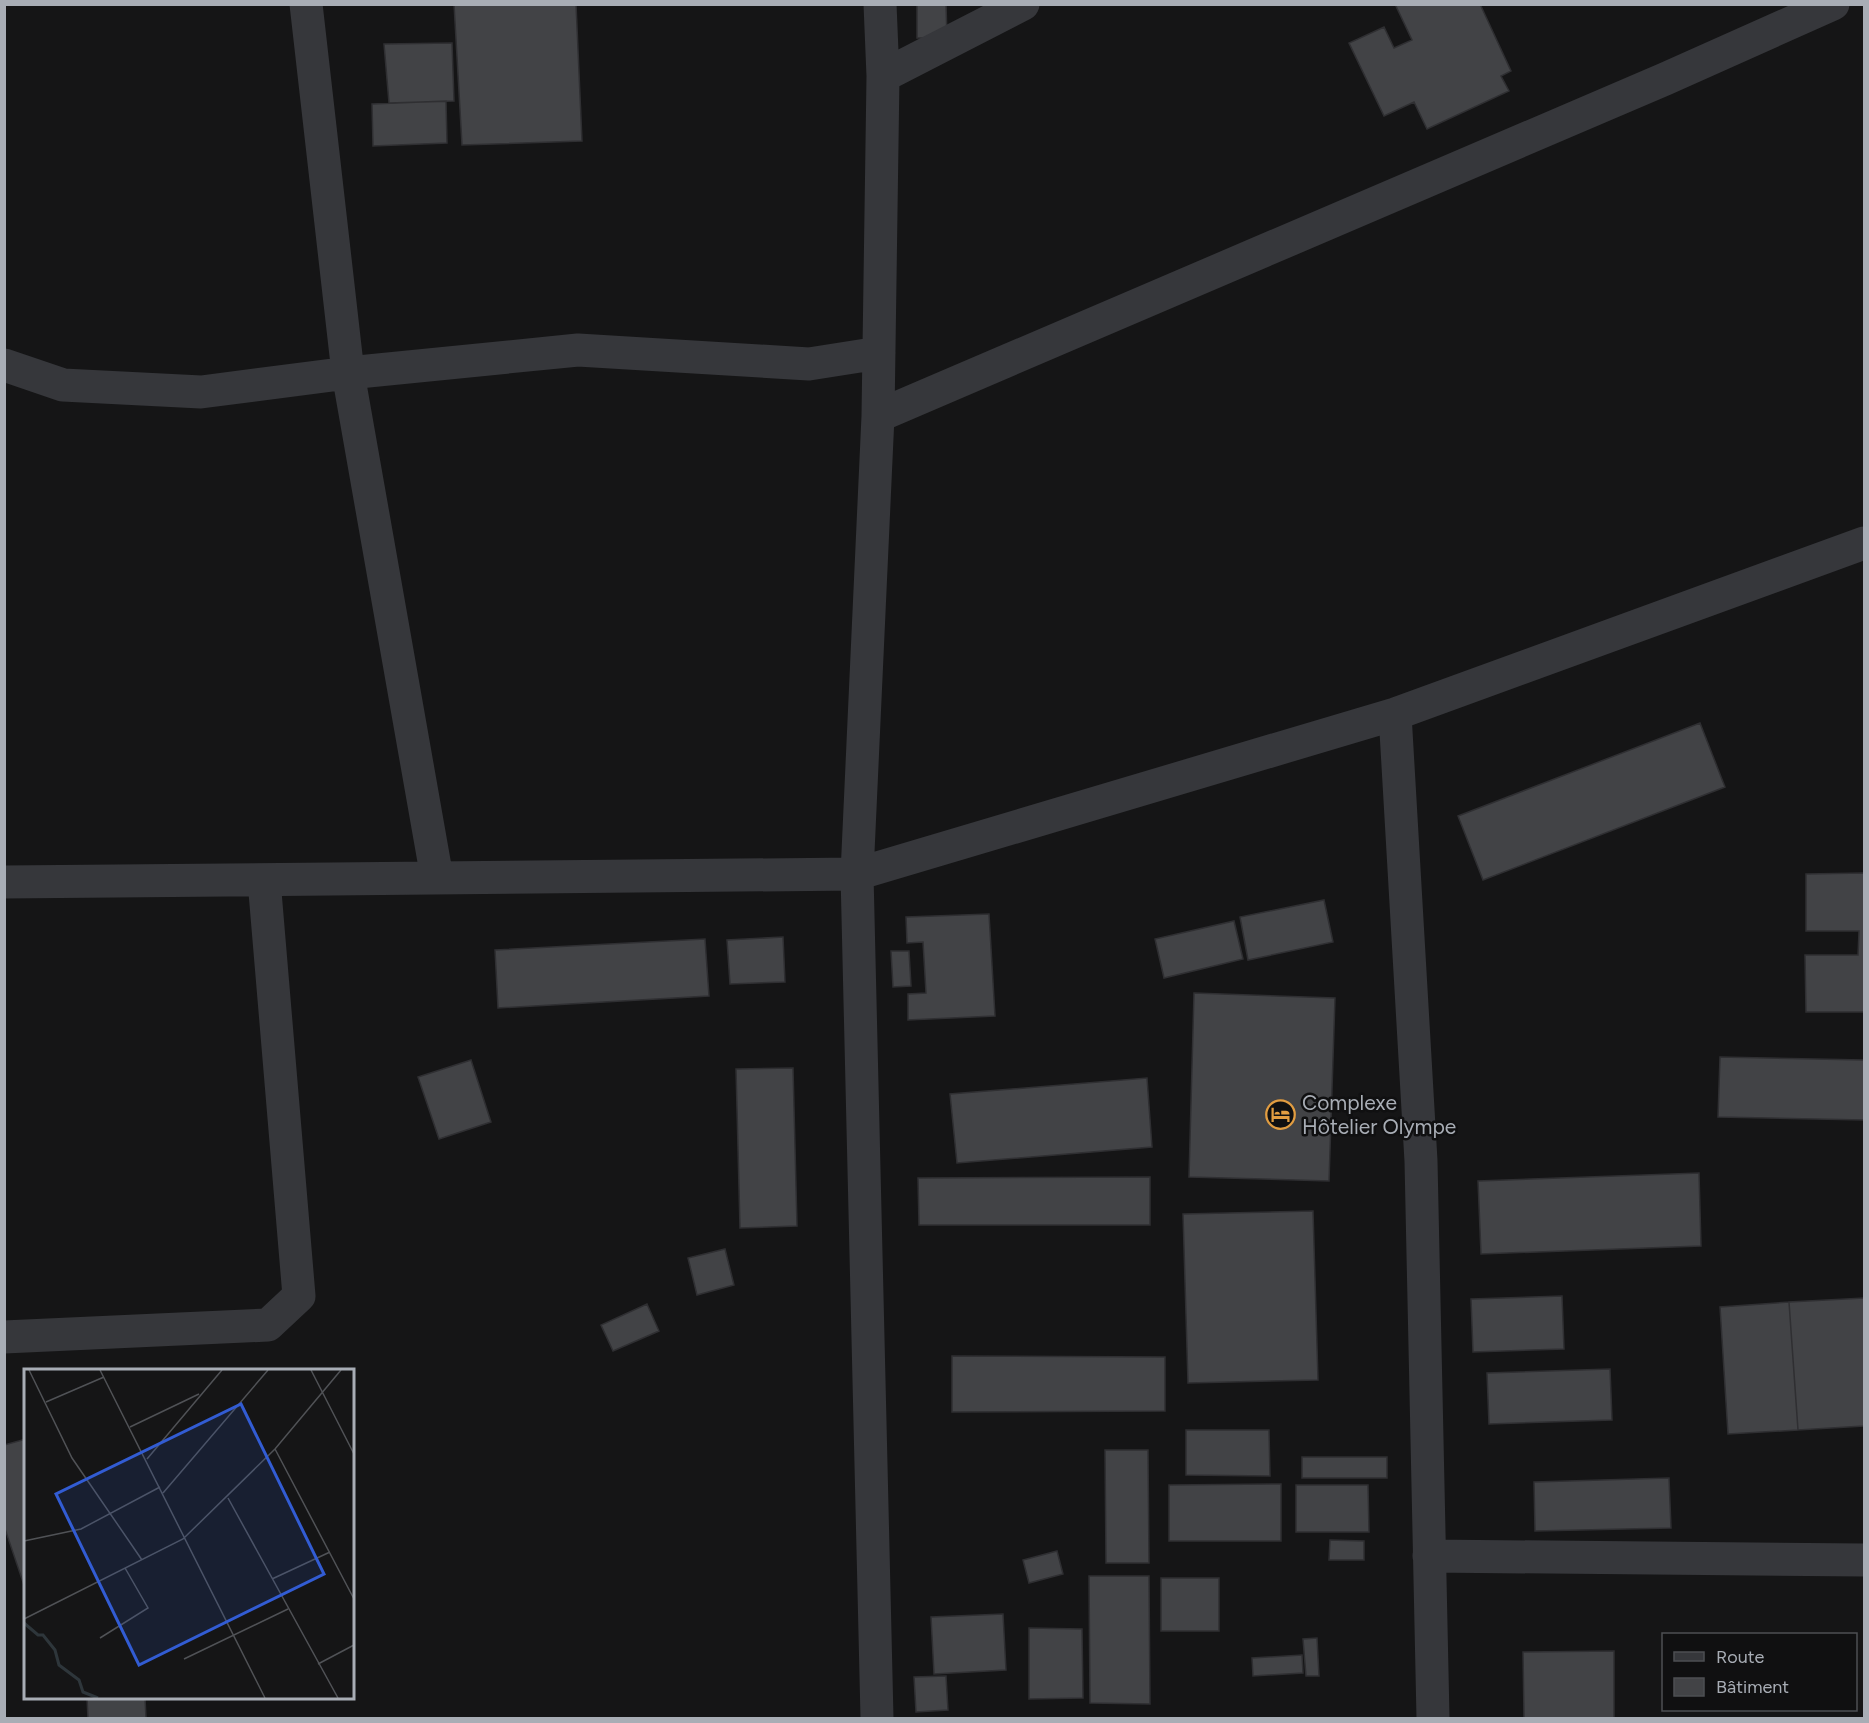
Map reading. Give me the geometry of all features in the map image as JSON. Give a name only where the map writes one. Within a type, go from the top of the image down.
[{"type":"street","points":[[306,4],[348,373],[437,878]]},
{"type":"street","points":[[877,1719],[857,874],[878,416],[883,76],[880,4]]},
{"type":"street","points":[[883,76],[1023,4]]},
{"type":"street","points":[[878,416],[1654,84],[1833,4]]},
{"type":"street","points":[[4,365],[63,385],[201,392],[348,373],[578,350],[809,364],[879,352]]},
{"type":"street","points":[[4,882],[857,874],[1395,714],[1864,543]]},
{"type":"street","points":[[1395,714],[1421,1161],[1433,1719]]},
{"type":"street","points":[[4,1337],[267,1325],[299,1296],[264,880]]},
{"type":"street","points":[[1429,1556],[1864,1560]]},
{"type":"building","points":[[454,4],[576,4],[582,141],[462,145]]},
{"type":"building","points":[[917,4],[946,4],[947,38],[917,38]]},
{"type":"building","points":[[1395,4],[1480,4],[1511,71],[1501,76],[1509,91],[1427,129],[1414,102],[1384,116],[1349,43],[1384,27],[1394,48],[1412,40]]},
{"type":"building","points":[[452,43],[454,101],[389,103],[384,44]]},
{"type":"building","points":[[446,101],[447,143],[373,146],[372,104]]},
{"type":"building","points":[[1700,723],[1725,787],[1483,880],[1458,816]]},
{"type":"building","points":[[1864,873],[1864,1012],[1806,1012],[1805,955],[1858,955],[1859,931],[1806,931],[1806,874]]},
{"type":"building","points":[[1324,900],[1333,942],[1248,960],[1240,917]]},
{"type":"building","points":[[989,914],[995,1016],[908,1020],[908,994],[926,993],[923,942],[907,943],[906,917]]},
{"type":"building","points":[[1234,921],[1243,959],[1164,978],[1155,939]]},
{"type":"building","points":[[783,937],[785,982],[730,984],[727,940]]},
{"type":"building","points":[[705,939],[709,996],[498,1008],[495,950]]},
{"type":"building","points":[[891,951],[909,951],[911,986],[893,987]]},
{"type":"building","points":[[1194,993],[1335,998],[1329,1181],[1189,1177]]},
{"type":"building","points":[[1720,1057],[1864,1060],[1864,1120],[1718,1117]]},
{"type":"building","points":[[471,1060],[491,1122],[439,1139],[418,1077]]},
{"type":"building","points":[[793,1068],[797,1226],[740,1228],[736,1069]]},
{"type":"building","points":[[1147,1078],[1152,1147],[957,1163],[950,1094]]},
{"type":"building","points":[[1699,1173],[1701,1246],[1481,1254],[1478,1181]]},
{"type":"building","points":[[1150,1177],[1150,1225],[919,1225],[918,1178]]},
{"type":"building","points":[[1313,1211],[1318,1380],[1188,1383],[1183,1214]]},
{"type":"building","points":[[725,1249],[734,1285],[697,1295],[688,1258]]},
{"type":"building","points":[[1562,1296],[1564,1349],[1473,1352],[1471,1299]]},
{"type":"building","points":[[1864,1298],[1864,1426],[1798,1430],[1789,1302]]},
{"type":"building","points":[[1789,1302],[1798,1430],[1728,1434],[1720,1307]]},
{"type":"building","points":[[647,1304],[659,1331],[613,1351],[601,1325]]},
{"type":"building","points":[[952,1356],[1165,1357],[1165,1411],[952,1412]]},
{"type":"building","points":[[1610,1369],[1612,1420],[1489,1424],[1487,1373]]},
{"type":"building","points":[[1186,1430],[1269,1430],[1270,1476],[1186,1475]]},
{"type":"building","points":[[24,1440],[24,1585],[4,1526],[4,1445]]},
{"type":"building","points":[[1105,1450],[1148,1450],[1149,1563],[1106,1563]]},
{"type":"building","points":[[1302,1457],[1387,1457],[1387,1478],[1302,1478]]},
{"type":"building","points":[[1669,1478],[1671,1528],[1535,1531],[1534,1482]]},
{"type":"building","points":[[1281,1484],[1281,1541],[1169,1541],[1169,1485]]},
{"type":"building","points":[[1296,1485],[1368,1485],[1369,1532],[1296,1532]]},
{"type":"building","points":[[1330,1540],[1364,1541],[1364,1560],[1329,1560]]},
{"type":"building","points":[[1057,1551],[1063,1574],[1029,1583],[1023,1560]]},
{"type":"building","points":[[1089,1576],[1149,1576],[1150,1704],[1090,1703]]},
{"type":"building","points":[[1161,1578],[1219,1578],[1219,1631],[1161,1631]]},
{"type":"building","points":[[1003,1614],[1006,1670],[934,1674],[931,1617]]},
{"type":"building","points":[[1029,1628],[1082,1629],[1083,1698],[1029,1699]]},
{"type":"building","points":[[1317,1638],[1319,1676],[1306,1676],[1303,1639]]},
{"type":"building","points":[[1614,1651],[1614,1718],[1524,1718],[1523,1652]]},
{"type":"building","points":[[1302,1655],[1303,1673],[1253,1676],[1252,1658]]},
{"type":"building","points":[[946,1676],[948,1710],[916,1712],[914,1677]]},
{"type":"building","points":[[87,1699],[145,1699],[146,1718],[88,1718]]},
{"type":"place","name":"Complexe Hôtelier Olympe","points":[[1281,1115]]}]
